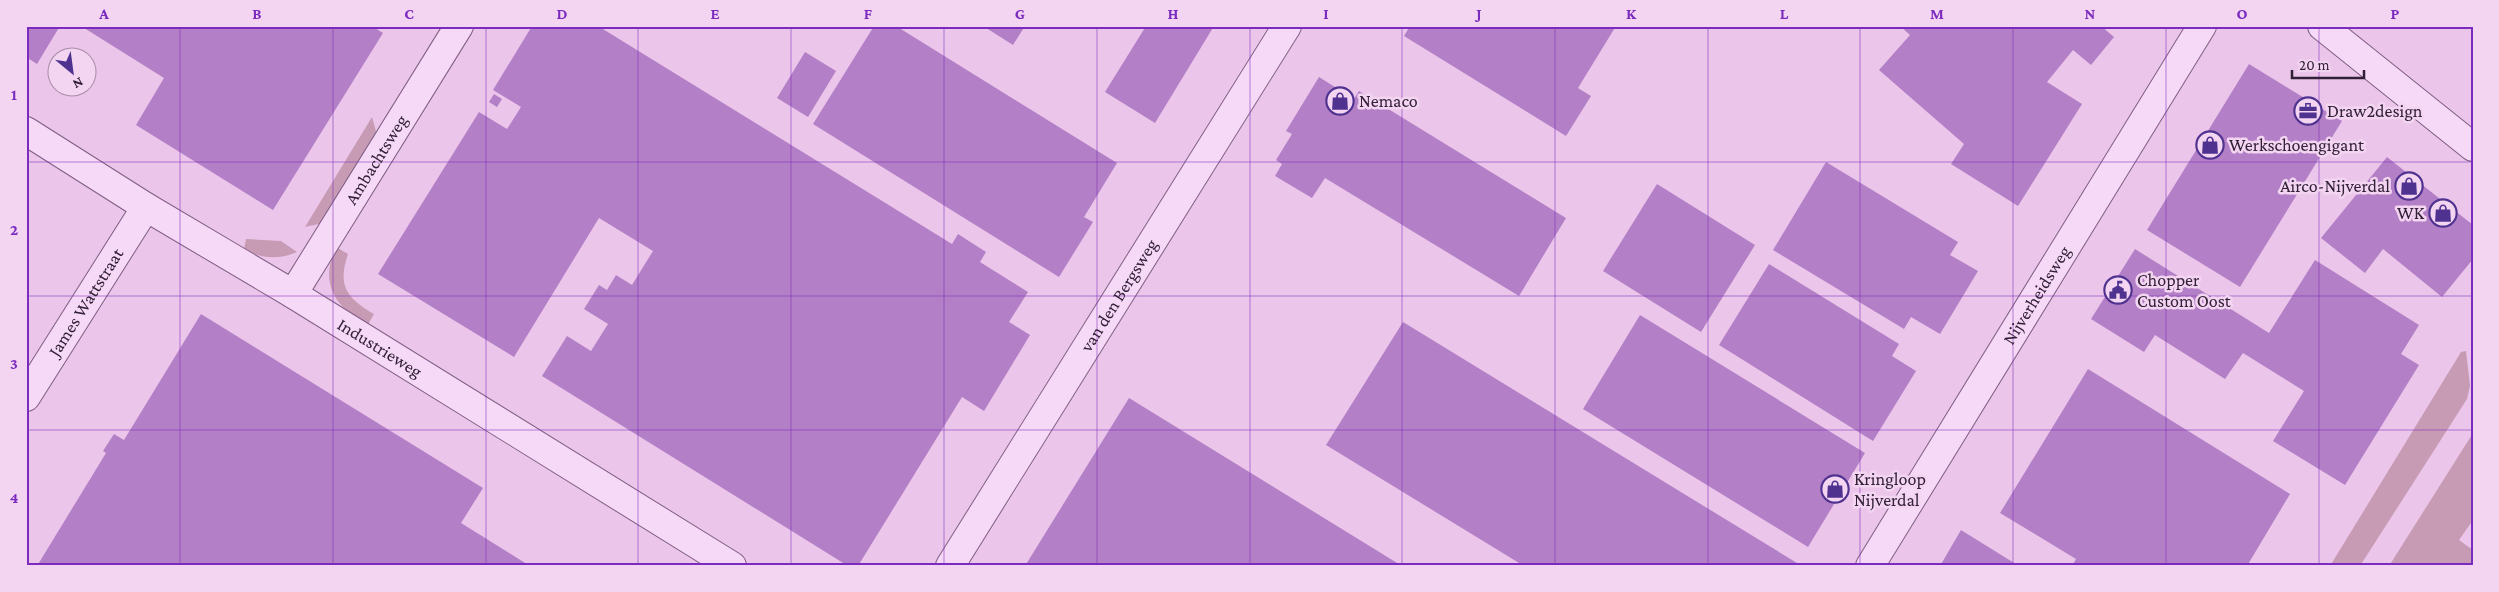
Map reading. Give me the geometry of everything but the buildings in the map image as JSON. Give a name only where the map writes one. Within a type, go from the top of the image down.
[{"type":"street","name":"Ambachtsweg","points":[[293,294],[459,26]]},
{"type":"street","name":"van den Bergsweg","points":[[950,566],[1287,26]]},
{"type":"street","name":"Nijverheidsweg","points":[[1870,566],[2202,26]]},
{"type":"street","points":[[2322,26],[2473,147]]},
{"type":"street","name":"Industrieweg","points":[[26,131],[146,207],[293,294],[732,566]]},
{"type":"street","name":"James Wattstraat","points":[[26,397],[146,207]]},
{"type":"shaded area","points":[[372,117],[377,135],[323,223],[305,227]]},
{"type":"shaded area","points":[[246,239],[281,241],[297,252],[277,257],[257,255],[244,249]]},
{"type":"shaded area","points":[[336,247],[348,254],[344,275],[344,283],[347,290],[357,302],[374,314],[367,326],[346,310],[333,293],[329,272]]},
{"type":"shaded area","points":[[2466,351],[2470,386],[2467,399],[2360,566],[2330,566],[2461,352]]},
{"type":"shaded area","points":[[2473,433],[2473,520],[2459,540],[2473,550],[2473,566],[2389,566]]},
{"type":"place","name":"Nemaco","points":[[1340,101]]},
{"type":"place","name":"Draw2design","points":[[2308,111]]},
{"type":"place","name":"Werkschoengigant","points":[[2210,145]]},
{"type":"place","name":"Airco-Nijverdal","points":[[2409,186]]},
{"type":"place","name":"WK","points":[[2443,213]]},
{"type":"place","name":"Chopper Custom Oost","points":[[2118,290]]},
{"type":"place","name":"Kringloop Nijverdal","points":[[1835,489]]}]
